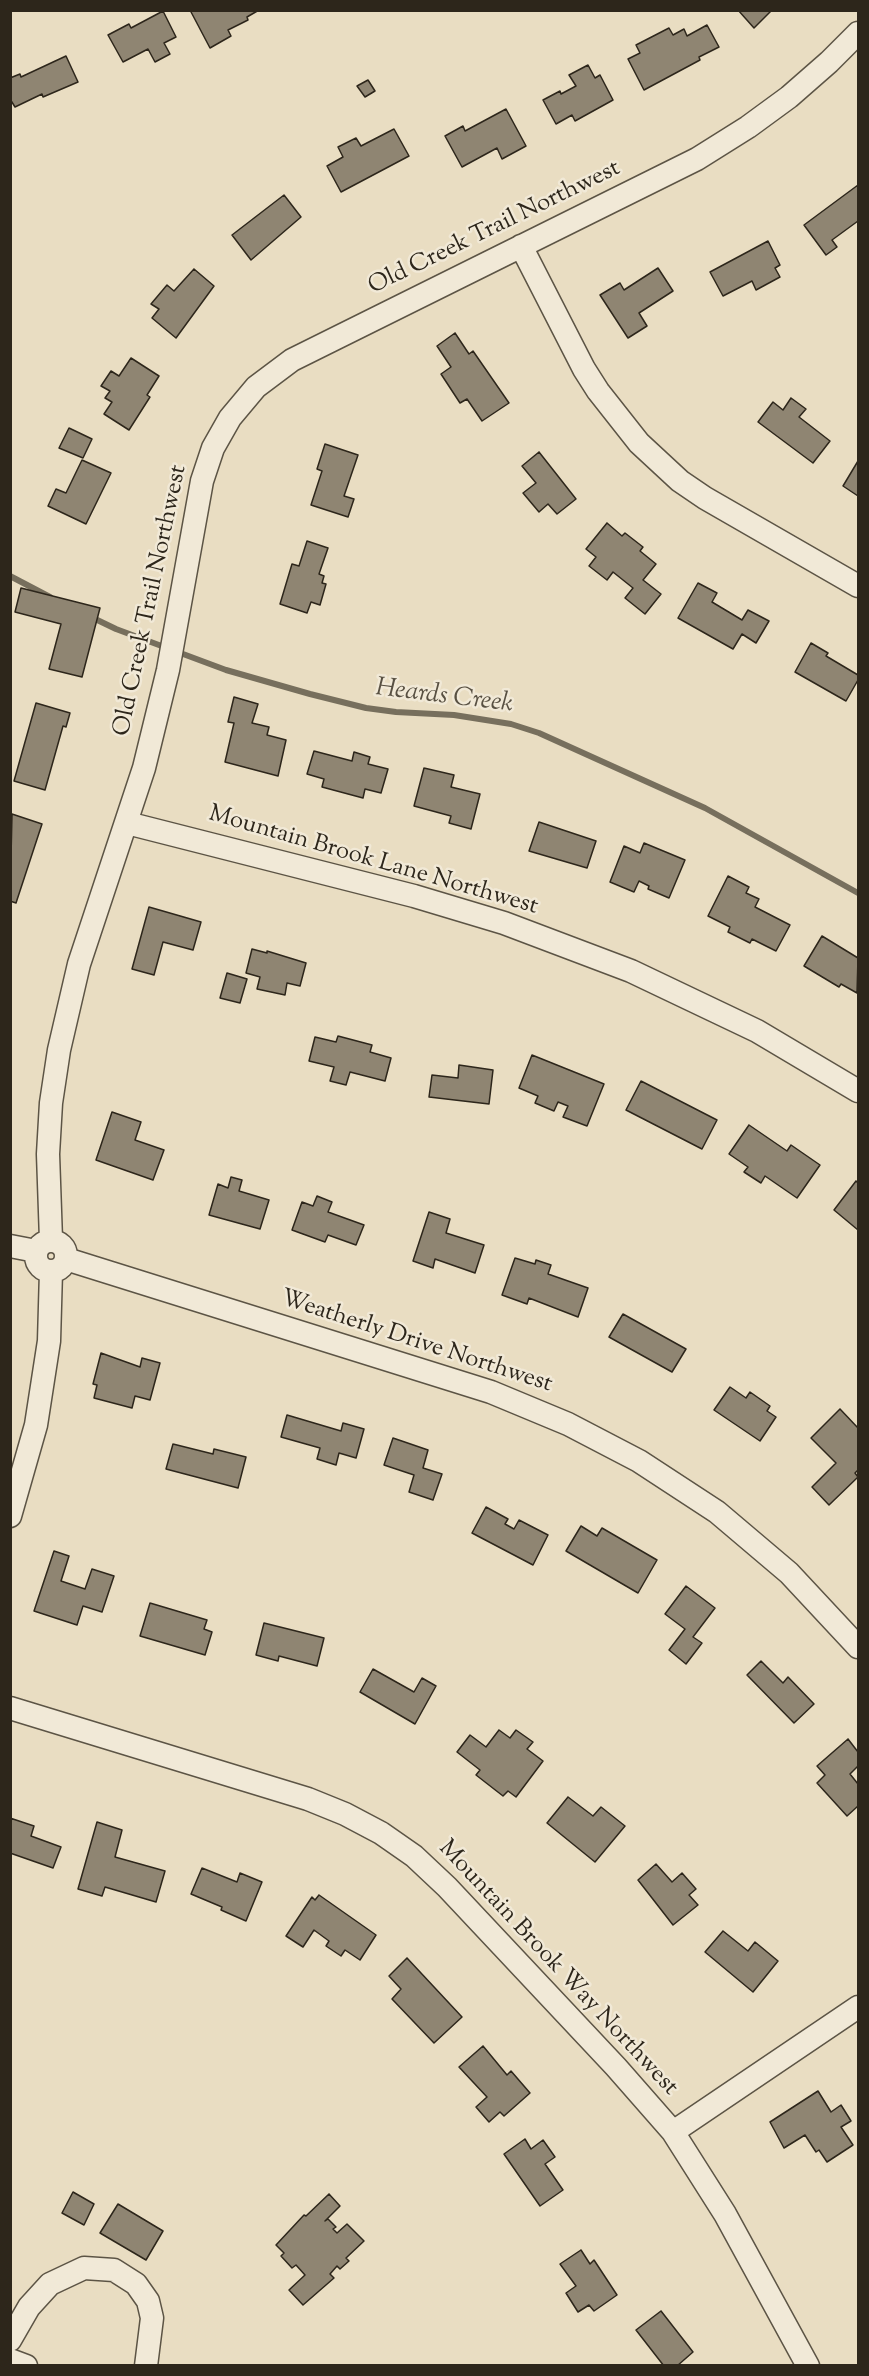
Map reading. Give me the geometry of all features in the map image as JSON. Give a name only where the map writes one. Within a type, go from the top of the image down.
[{"type":"street","name":"Old Creek Trail Northwest","points":[[44,1246],[51,1103],[59,1050],[79,964],[144,768],[168,670],[202,481],[213,448],[230,418],[256,387],[292,360],[697,159],[748,127],[789,97],[858,33]]},
{"type":"street","points":[[521,246],[588,376],[639,442],[680,481],[705,498],[858,586]]},
{"type":"street","name":"Mountain Brook Lane Northwest","points":[[127,823],[414,896],[504,923],[652,981],[757,1031],[858,1091]]},
{"type":"street","points":[[10,1246],[61,1244],[66,1253],[58,1265],[36,1425],[10,1516]]},
{"type":"street","name":"Weatherly Drive Northwest","points":[[58,1265],[491,1392],[568,1424],[639,1461],[717,1512],[789,1573],[858,1647]]},
{"type":"street","name":"Mountain Brook Way Northwest","points":[[10,1708],[308,1799],[345,1814],[381,1833],[414,1856],[447,1887],[616,2067],[673,2132],[725,2214],[808,2366]]},
{"type":"street","points":[[673,2132],[858,2007]]},
{"type":"street","points":[[10,2340],[29,2307],[50,2284],[84,2268],[114,2270],[136,2284],[148,2301],[152,2318],[146,2366]]},
{"type":"street","points":[[10,2360],[27,2366]]},
{"type":"building","points":[[190,10],[259,10],[247,17],[248,20],[228,30],[231,36],[210,48]]},
{"type":"building","points":[[738,10],[772,10],[754,28]]},
{"type":"building","points":[[163,11],[176,37],[164,43],[170,54],[155,62],[148,49],[123,62],[108,35],[129,24],[131,28]]},
{"type":"building","points":[[707,25],[719,47],[699,57],[700,60],[644,90],[628,59],[640,53],[636,45],[669,28],[673,35],[684,29],[687,36]]},
{"type":"building","points":[[66,56],[78,82],[43,97],[42,94],[15,107],[10,99],[10,78],[20,74],[21,77]]},
{"type":"building","points":[[588,65],[595,78],[600,75],[613,100],[575,121],[572,115],[556,124],[543,100],[576,86],[569,75]]},
{"type":"building","points":[[368,80],[375,91],[365,97],[357,86]]},
{"type":"building","points":[[506,109],[526,146],[502,159],[497,148],[462,167],[445,136],[463,126],[465,131]]},
{"type":"building","points":[[394,129],[409,156],[341,192],[327,166],[343,157],[338,147],[356,138],[361,146]]},
{"type":"building","points":[[858,185],[858,221],[832,240],[837,247],[826,255],[804,225]]},
{"type":"building","points":[[284,195],[301,217],[251,260],[232,235]]},
{"type":"building","points":[[768,241],[780,265],[775,268],[780,277],[756,290],[752,281],[723,296],[710,272]]},
{"type":"building","points":[[658,268],[673,291],[639,313],[647,326],[628,338],[600,295],[620,283],[624,290]]},
{"type":"building","points":[[194,269],[214,286],[176,338],[152,318],[159,309],[151,304],[167,285],[174,291]]},
{"type":"building","points":[[455,333],[469,354],[473,351],[509,403],[482,421],[467,399],[460,403],[441,374],[451,367],[437,346]]},
{"type":"building","points":[[131,358],[159,376],[147,395],[150,397],[129,430],[104,414],[112,402],[105,398],[110,391],[101,386],[111,371],[119,376]]},
{"type":"building","points":[[791,398],[806,409],[799,417],[830,441],[813,463],[758,422],[773,402],[783,410]]},
{"type":"building","points":[[69,428],[92,439],[83,458],[59,448]]},
{"type":"building","points":[[325,444],[358,455],[344,496],[354,499],[348,517],[311,505],[322,471],[317,469]]},
{"type":"building","points":[[539,452],[576,499],[557,514],[548,504],[539,512],[523,493],[536,483],[522,466]]},
{"type":"building","points":[[82,460],[111,473],[86,524],[48,506],[56,489],[66,493]]},
{"type":"building","points":[[858,461],[858,496],[843,486]]},
{"type":"building","points":[[607,523],[622,536],[625,533],[643,547],[640,551],[656,564],[643,580],[661,594],[645,614],[625,598],[633,588],[613,572],[607,580],[589,566],[596,557],[586,549]]},
{"type":"building","points":[[307,541],[328,548],[319,574],[324,576],[322,583],[326,584],[320,605],[311,602],[307,613],[280,604],[292,564],[299,566]]},
{"type":"building","points":[[698,583],[717,593],[712,602],[742,620],[748,610],[769,621],[756,643],[742,634],[733,649],[678,618]]},
{"type":"building","points":[[21,588],[100,608],[82,677],[49,669],[61,624],[15,612]]},
{"type":"building","points":[[811,643],[828,653],[826,656],[858,675],[858,680],[846,701],[795,672]]},
{"type":"building","points":[[234,697],[258,704],[252,723],[269,727],[267,735],[286,740],[278,776],[225,762],[234,723],[228,722]]},
{"type":"building","points":[[36,703],[70,713],[66,727],[63,726],[45,790],[14,781]]},
{"type":"building","points":[[314,751],[352,761],[354,752],[370,757],[368,764],[388,769],[381,793],[365,789],[363,798],[322,787],[324,779],[307,774]]},
{"type":"building","points":[[424,768],[454,775],[451,787],[480,794],[471,829],[449,823],[451,816],[414,806]]},
{"type":"building","points":[[12,814],[42,824],[16,903],[10,901]]},
{"type":"building","points":[[539,822],[596,841],[587,868],[529,851]]},
{"type":"building","points":[[644,843],[685,860],[669,898],[648,889],[649,886],[639,881],[634,892],[610,882],[624,846],[640,853]]},
{"type":"building","points":[[728,876],[749,887],[746,893],[759,899],[755,907],[790,925],[776,951],[752,939],[750,943],[728,932],[730,927],[708,916]]},
{"type":"building","points":[[149,907],[201,922],[193,950],[163,942],[154,975],[132,969]]},
{"type":"building","points":[[822,936],[858,958],[857,993],[841,984],[839,987],[804,966]]},
{"type":"building","points":[[252,949],[267,953],[267,951],[306,963],[300,986],[287,983],[285,995],[257,989],[260,977],[246,973]]},
{"type":"building","points":[[227,973],[247,979],[240,1003],[220,998]]},
{"type":"building","points":[[338,1036],[372,1045],[370,1052],[391,1058],[385,1081],[350,1072],[346,1085],[330,1081],[334,1067],[309,1061],[315,1037],[336,1042]]},
{"type":"building","points":[[532,1055],[604,1084],[587,1126],[563,1117],[568,1106],[558,1102],[554,1111],[535,1103],[538,1096],[519,1088]]},
{"type":"building","points":[[459,1065],[493,1070],[489,1104],[429,1097],[432,1075],[458,1078]]},
{"type":"building","points":[[641,1081],[717,1120],[702,1149],[626,1110]]},
{"type":"building","points":[[112,1112],[141,1122],[135,1140],[164,1150],[153,1180],[96,1160]]},
{"type":"building","points":[[749,1125],[787,1151],[791,1145],[820,1165],[797,1198],[765,1176],[761,1183],[744,1172],[748,1167],[729,1154]]},
{"type":"building","points":[[231,1177],[242,1180],[239,1191],[269,1200],[260,1229],[209,1215],[218,1184],[228,1188]]},
{"type":"building","points":[[856,1181],[858,1183],[858,1230],[834,1210]]},
{"type":"building","points":[[317,1196],[332,1202],[328,1212],[364,1225],[356,1245],[328,1235],[325,1242],[292,1230],[302,1202],[313,1206]]},
{"type":"building","points":[[429,1212],[450,1219],[446,1233],[484,1245],[475,1273],[435,1259],[433,1268],[413,1261]]},
{"type":"building","points":[[515,1258],[535,1264],[536,1260],[551,1265],[548,1274],[588,1288],[578,1317],[529,1298],[527,1304],[502,1295]]},
{"type":"building","points":[[623,1314],[686,1349],[672,1372],[609,1337]]},
{"type":"building","points":[[101,1353],[140,1367],[142,1358],[160,1363],[150,1400],[135,1396],[132,1408],[94,1398],[97,1385],[93,1384]]},
{"type":"building","points":[[730,1387],[746,1398],[750,1392],[770,1406],[767,1411],[776,1417],[760,1441],[714,1410]]},
{"type":"building","points":[[840,1409],[858,1428],[858,1470],[855,1473],[858,1477],[829,1505],[812,1487],[836,1463],[811,1438]]},
{"type":"building","points":[[287,1415],[341,1431],[343,1423],[364,1429],[356,1458],[339,1453],[336,1465],[317,1459],[320,1448],[281,1437]]},
{"type":"building","points":[[393,1438],[428,1450],[423,1468],[442,1474],[433,1500],[409,1492],[414,1475],[384,1465]]},
{"type":"building","points":[[173,1444],[213,1454],[214,1449],[246,1457],[238,1488],[166,1469]]},
{"type":"building","points":[[486,1507],[508,1519],[505,1524],[514,1529],[519,1520],[548,1535],[533,1565],[472,1533]]},
{"type":"building","points":[[581,1526],[597,1536],[602,1528],[657,1560],[638,1593],[566,1551]]},
{"type":"building","points":[[54,1551],[69,1556],[61,1581],[85,1589],[92,1569],[114,1576],[102,1612],[83,1606],[77,1625],[34,1611]]},
{"type":"building","points":[[686,1586],[715,1608],[693,1637],[702,1643],[686,1664],[669,1650],[685,1629],[665,1614]]},
{"type":"building","points":[[150,1603],[207,1620],[204,1629],[212,1632],[205,1655],[140,1636]]},
{"type":"building","points":[[264,1623],[324,1638],[317,1666],[279,1656],[278,1661],[256,1655]]},
{"type":"building","points":[[761,1661],[783,1683],[788,1677],[814,1704],[794,1723],[747,1675]]},
{"type":"building","points":[[373,1669],[414,1692],[422,1678],[436,1686],[415,1724],[360,1692]]},
{"type":"building","points":[[499,1730],[510,1738],[516,1730],[533,1742],[527,1749],[543,1761],[516,1797],[508,1791],[503,1796],[476,1775],[480,1770],[457,1752],[470,1735],[486,1747]]},
{"type":"building","points":[[848,1739],[858,1752],[858,1766],[850,1774],[858,1784],[858,1806],[847,1816],[817,1783],[825,1775],[817,1766]]},
{"type":"building","points":[[568,1797],[593,1816],[601,1807],[625,1826],[595,1862],[547,1823]]},
{"type":"building","points":[[10,1818],[34,1826],[31,1836],[61,1847],[53,1868],[10,1853]]},
{"type":"building","points":[[97,1822],[122,1830],[115,1857],[165,1871],[156,1902],[105,1887],[102,1896],[78,1889]]},
{"type":"building","points":[[656,1864],[672,1882],[682,1873],[696,1889],[689,1895],[698,1905],[673,1925],[638,1880]]},
{"type":"building","points":[[202,1868],[237,1882],[240,1873],[262,1882],[246,1921],[221,1910],[222,1907],[191,1894]]},
{"type":"building","points":[[319,1895],[376,1935],[360,1960],[345,1950],[341,1956],[326,1946],[329,1941],[314,1930],[303,1947],[286,1936],[312,1897],[315,1900]]},
{"type":"building","points":[[723,1931],[748,1951],[755,1942],[778,1961],[753,1992],[705,1952]]},
{"type":"building","points":[[407,1958],[462,2017],[434,2043],[392,1999],[401,1989],[389,1976]]},
{"type":"building","points":[[483,2046],[507,2075],[511,2071],[530,2093],[504,2116],[500,2112],[489,2122],[476,2107],[487,2097],[459,2067]]},
{"type":"building","points":[[818,2091],[831,2112],[841,2105],[851,2121],[841,2127],[853,2145],[827,2162],[819,2150],[816,2152],[805,2135],[784,2148],[770,2122]]},
{"type":"building","points":[[525,2139],[531,2149],[543,2140],[555,2157],[545,2164],[563,2190],[540,2206],[504,2154]]},
{"type":"building","points":[[73,2192],[94,2204],[84,2225],[62,2213]]},
{"type":"building","points":[[329,2194],[340,2206],[325,2221],[328,2219],[336,2227],[333,2229],[337,2233],[347,2224],[364,2241],[346,2258],[349,2261],[340,2269],[337,2266],[330,2274],[334,2278],[303,2305],[289,2290],[305,2275],[296,2265],[292,2268],[281,2256],[284,2253],[276,2245],[304,2215],[306,2216]]},
{"type":"building","points":[[118,2204],[163,2231],[146,2260],[100,2233]]},
{"type":"building","points":[[581,2250],[590,2264],[594,2260],[617,2295],[594,2311],[589,2305],[578,2312],[566,2293],[576,2286],[560,2264]]},
{"type":"building","points":[[661,2311],[693,2352],[677,2366],[664,2366],[636,2330]]},
{"type":"waterway","name":"Heards Creek","points":[[10,576],[50,597]]},
{"type":"waterway","name":"Heards Creek","points":[[91,617],[116,629],[226,670],[310,694],[366,708],[454,715],[511,724],[539,733],[705,808],[858,893]]}]
